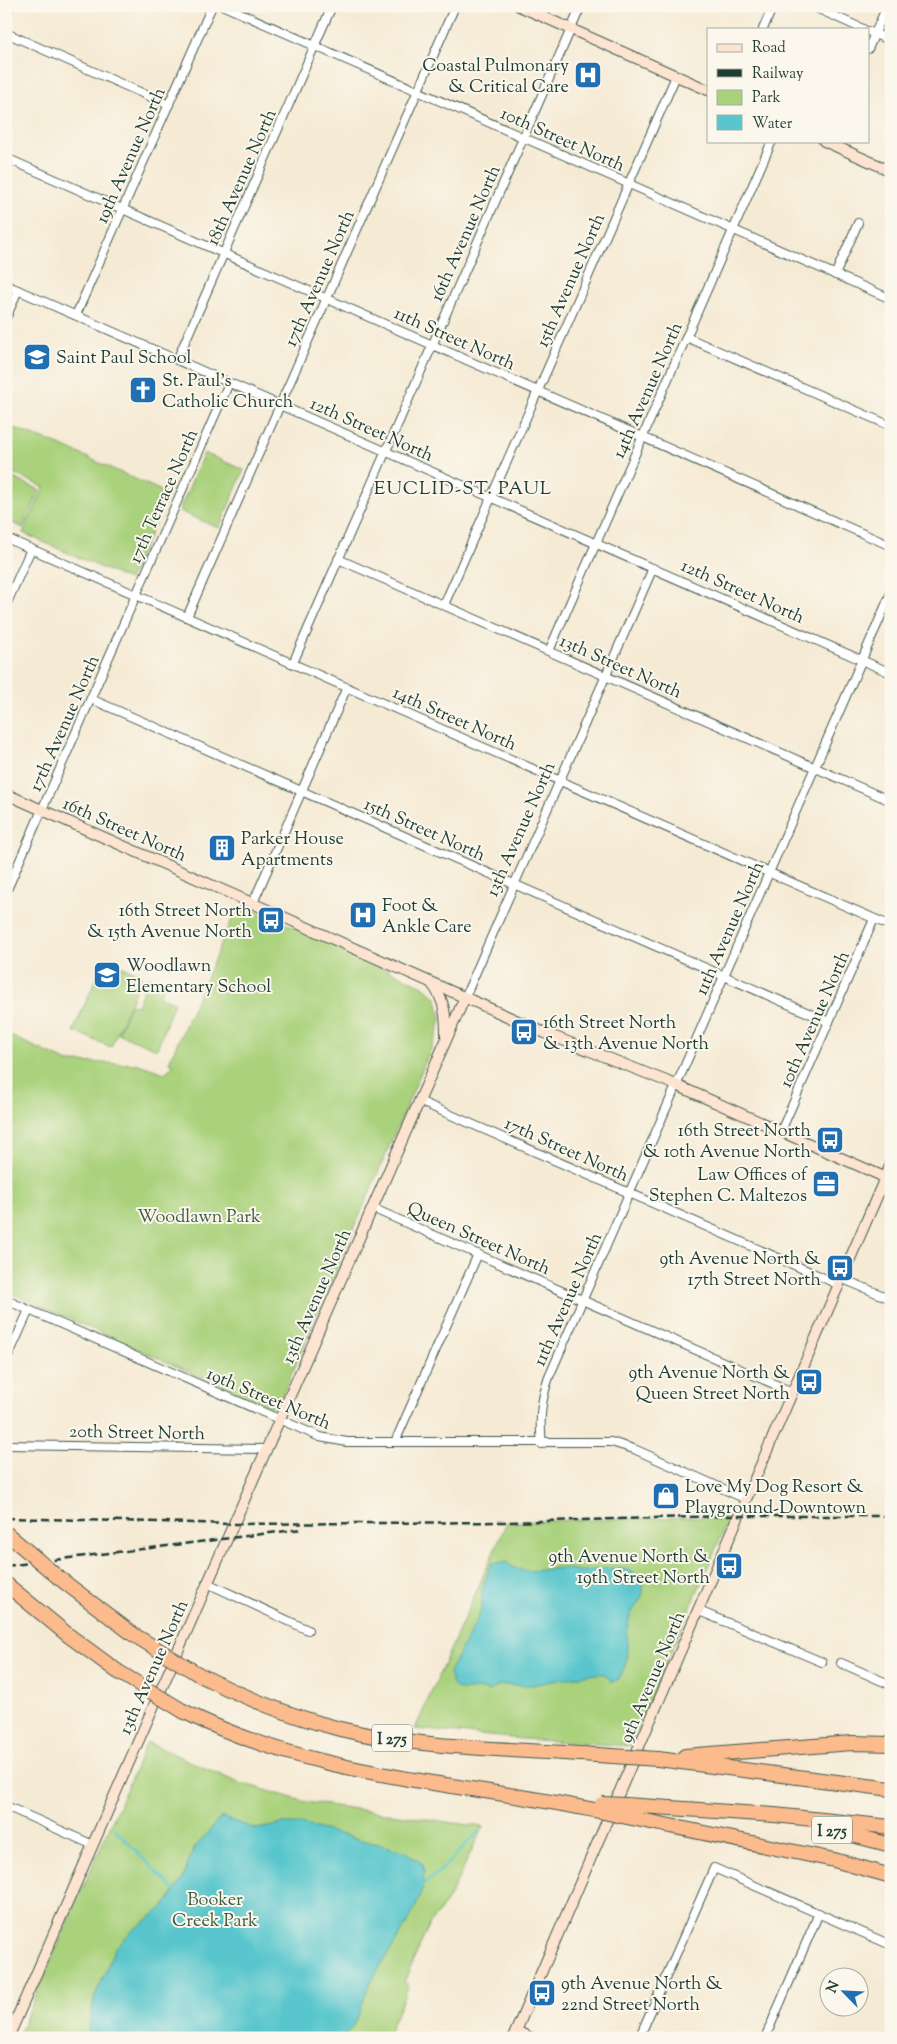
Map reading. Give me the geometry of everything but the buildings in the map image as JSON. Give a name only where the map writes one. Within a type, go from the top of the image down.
[{"type":"highway","name":"I 275","points":[[6,1533],[59,1578],[134,1635],[198,1674],[252,1701],[340,1729],[409,1741],[658,1758],[891,1789]]},
{"type":"highway","name":"I 275","points":[[8,1585],[117,1671],[183,1711],[238,1737],[321,1763],[424,1783],[624,1811],[774,1815],[891,1845]]},
{"type":"highway","points":[[658,1758],[852,1743],[891,1744]]},
{"type":"highway","points":[[624,1811],[834,1860],[891,1876]]},
{"type":"highway","points":[[774,1815],[891,1827]]},
{"type":"street","points":[[6,14],[10,6]]},
{"type":"street","name":"19th Avenue North","points":[[76,315],[212,6]]},
{"type":"street","name":"10th Street North","points":[[224,6],[891,299]]},
{"type":"street","name":"18th Avenue North","points":[[177,360],[332,6]]},
{"type":"street","name":"17th Avenue North","points":[[187,617],[455,6]]},
{"type":"street","points":[[519,6],[707,90]]},
{"type":"street","name":"16th Avenue North","points":[[293,663],[581,6]]},
{"type":"street","points":[[763,28],[772,6]]},
{"type":"street","points":[[812,6],[861,28]]},
{"type":"street","points":[[887,6],[872,32],[891,41]]},
{"type":"street","points":[[6,33],[169,105]]},
{"type":"street","name":"15th Avenue North","points":[[444,606],[676,76]]},
{"type":"street","name":"14th Avenue North","points":[[549,651],[772,142]]},
{"type":"street","points":[[826,142],[891,171]]},
{"type":"street","name":"11th Street North","points":[[6,158],[891,546]]},
{"type":"street","points":[[835,274],[858,223]]},
{"type":"street","name":"12th Street North","points":[[6,285],[891,672]]},
{"type":"street","points":[[6,318],[18,290]]},
{"type":"street","points":[[686,337],[891,426]]},
{"type":"street","name":"17th Terrace North","points":[[136,595],[230,382]]},
{"type":"street","name":"14th Street North","points":[[6,538],[891,926]]},
{"type":"street","points":[[6,605],[31,549]]},
{"type":"street","name":"13th Street North","points":[[338,559],[891,801]]},
{"type":"street","name":"13th Avenue North","points":[[8,2038],[653,568]]},
{"type":"street","name":"11th Avenue North","points":[[542,1444],[539,1420],[543,1394],[891,593]]},
{"type":"street","name":"17th Avenue North","points":[[6,892],[136,595]]},
{"type":"street","points":[[252,903],[347,687]]},
{"type":"street","name":"15th Street North","points":[[91,699],[829,1022]]},
{"type":"street","name":"16th Street North","points":[[6,794],[465,997],[888,1178]]},
{"type":"street","name":"10th Avenue North","points":[[781,1131],[874,918]]},
{"type":"street","points":[[429,981],[440,994],[445,1008],[446,1039]]},
{"type":"street","name":"17th Street North","points":[[419,1101],[629,1193],[841,1282],[891,1300]]},
{"type":"street","name":"9th Avenue North","points":[[514,2034],[699,1611],[792,1392],[888,1178],[891,1164]]},
{"type":"street","name":"Queen Street North","points":[[372,1208],[792,1392]]},
{"type":"street","points":[[395,1442],[478,1254]]},
{"type":"street","name":"19th Street North","points":[[6,1300],[279,1420],[333,1441],[542,1444],[610,1442],[634,1449],[746,1498]]},
{"type":"street","points":[[6,1361],[29,1310]]},
{"type":"street","name":"20th Street North","points":[[6,1445],[266,1449]]},
{"type":"street","points":[[207,1584],[308,1630]]},
{"type":"street","points":[[699,1611],[822,1662]]},
{"type":"street","points":[[841,1663],[891,1685]]},
{"type":"street","points":[[6,1806],[93,1845]]},
{"type":"street","points":[[640,2038],[714,1868],[891,1945]]},
{"type":"street","points":[[765,2038],[819,1913]]},
{"type":"street","points":[[514,2034],[531,2038]]},
{"type":"green space","points":[[14,428],[62,446],[168,494],[129,580],[23,533],[44,487],[6,470],[8,442]]},
{"type":"green space","points":[[204,453],[244,470],[219,528],[179,511]]},
{"type":"green space","points":[[6,475],[40,490],[23,528],[6,520]]},
{"type":"green space","name":"Woodlawn Park","points":[[244,905],[423,986],[437,999],[441,1019],[436,1037],[281,1399],[276,1406],[269,1407],[6,1291],[6,1034],[68,1062],[138,1064],[165,1073],[174,1065],[169,1062],[233,917],[240,913]]},
{"type":"green space","points":[[105,959],[142,975],[111,1047],[73,1031]]},
{"type":"green space","points":[[149,977],[165,984],[159,996],[174,1002],[157,1049],[118,1033],[131,1004],[137,1006]]},
{"type":"green space","points":[[730,1516],[630,1746],[522,1739],[415,1729],[507,1522]]},
{"type":"green space","name":"Booker Creek Park","points":[[147,1742],[234,1781],[306,1802],[483,1827],[449,1898],[430,1923],[404,1982],[409,1985],[386,2038],[371,2032],[368,2038],[17,2038]]},
{"type":"water","points":[[507,1562],[512,1567],[533,1571],[562,1568],[582,1571],[611,1568],[636,1574],[641,1580],[643,1593],[629,1620],[627,1656],[619,1679],[612,1682],[604,1674],[590,1674],[532,1685],[500,1685],[489,1691],[484,1689],[461,1690],[452,1685],[449,1672],[479,1616],[482,1605],[481,1593],[491,1563]]},
{"type":"water","points":[[221,1817],[256,1829],[284,1824],[301,1824],[404,1851],[423,1864],[424,1879],[414,1911],[369,1986],[355,2022],[339,2038],[87,2038],[94,1999],[115,1948],[131,1932],[164,1907],[183,1879],[193,1850]]},
{"type":"waterway","points":[[115,1829],[175,1891]]},
{"type":"waterway","points":[[422,1885],[438,1873],[479,1831]]},
{"type":"railway","points":[[6,1518],[233,1524],[507,1522],[730,1516],[891,1516]]},
{"type":"railway","points":[[6,1566],[302,1529]]},
{"type":"place","name":"Coastal Pulmonary & Critical Care","points":[[588,75]]},
{"type":"place","name":"Saint Paul School","points":[[37,357]]},
{"type":"place","name":"St. Paul's Catholic Church","points":[[143,390]]},
{"type":"place","name":"Parker House Apartments","points":[[222,848]]},
{"type":"place","name":"Foot & Ankle Care","points":[[363,915]]},
{"type":"place","name":"16th Street North & 15th Avenue North","points":[[271,920]]},
{"type":"place","name":"Woodlawn Elementary School","points":[[107,975]]},
{"type":"place","name":"16th Street North & 13th Avenue North","points":[[524,1032]]},
{"type":"place","name":"16th Street North & 10th Avenue North","points":[[830,1140]]},
{"type":"place","name":"Law Offices of Stephen C. Maltezos","points":[[826,1184]]},
{"type":"place","name":"9th Avenue North & 17th Street North","points":[[840,1268]]},
{"type":"place","name":"9th Avenue North & Queen Street North","points":[[809,1382]]},
{"type":"place","name":"Love My Dog Resort & Playground-Downtown","points":[[666,1496]]},
{"type":"place","name":"9th Avenue North & 19th Street North","points":[[729,1566]]},
{"type":"place","name":"9th Avenue North & 22nd Street North","points":[[542,1993]]},
{"type":"district","name":"EUCLID-ST. PAUL","points":[[463,487]]}]
